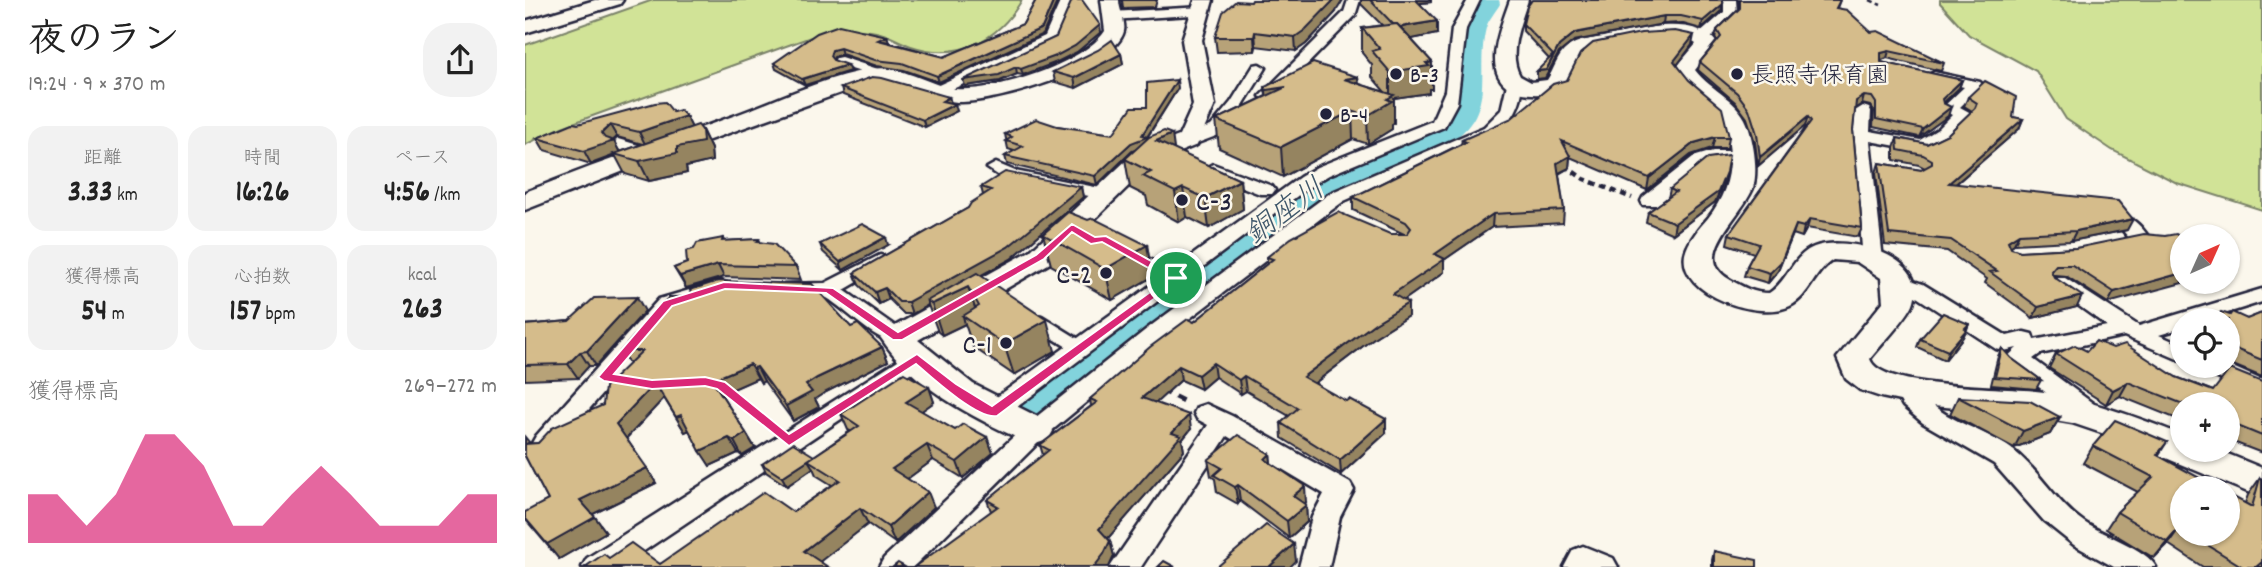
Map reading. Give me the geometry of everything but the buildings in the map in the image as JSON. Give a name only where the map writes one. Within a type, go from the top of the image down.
[{"type":"street","points":[[525,27],[614,0]]},
{"type":"street","points":[[937,91],[1051,38],[1067,0]]},
{"type":"street","points":[[1217,130],[1244,120],[1350,13],[1354,0]]},
{"type":"street","points":[[992,413],[1323,171],[1438,124],[1445,116],[1451,97],[1460,26],[1474,0]]},
{"type":"street","points":[[894,567],[1035,431],[1114,366],[1337,197],[1490,130],[1507,118],[1514,104],[1514,84],[1507,71],[1505,45],[1519,0]]},
{"type":"street","points":[[1703,38],[1731,13],[1730,0]]},
{"type":"street","points":[[841,61],[937,91],[971,97],[1023,85],[1099,49],[1113,36],[1116,26],[1111,8],[1203,5],[1192,40],[1204,105],[1193,154]]},
{"type":"street","points":[[1514,84],[1530,89],[1555,85],[1568,57],[1573,51],[1586,46],[1670,31],[1703,38],[1707,43],[1705,47],[1687,63],[1684,70],[1695,85],[1728,111],[1737,125],[1741,185],[1736,198],[1711,229],[1699,256],[1701,266],[1717,285],[1738,296],[1769,302],[1786,296],[1815,257],[1847,252],[1873,260],[1893,273],[1898,304],[1853,358],[1853,365],[1859,374],[1886,389],[2028,402],[2089,413],[2262,484]]},
{"type":"street","points":[[1193,154],[1238,104],[1259,68]]},
{"type":"street","points":[[1861,134],[1923,146],[1944,133],[1963,113],[1949,109],[1975,85],[1915,72]]},
{"type":"street","points":[[525,202],[876,73]]},
{"type":"street","points":[[1863,111],[1861,134],[1870,164],[1873,260]]},
{"type":"street","points":[[618,144],[649,155]]},
{"type":"street","points":[[597,567],[789,441],[907,348],[991,293],[1077,231],[1104,194],[1143,158],[1163,148],[1193,154],[1266,190]]},
{"type":"street","points":[[1650,201],[1699,161],[1713,156],[1739,156]]},
{"type":"street","points":[[996,168],[1010,175],[1104,194]]},
{"type":"street","points":[[1322,208],[1347,219]]},
{"type":"street","points":[[539,449],[667,303],[724,286],[829,290],[896,251]]},
{"type":"street","points":[[1896,281],[1916,289],[2004,344],[2024,339]]},
{"type":"street","points":[[2058,282],[2133,331],[2170,348]]},
{"type":"street","points":[[829,290],[907,348],[951,387],[992,413],[1035,431]]},
{"type":"street","points":[[2089,413],[2017,359],[2033,348],[2133,331],[2262,295]]},
{"type":"street","points":[[2237,378],[2262,389]]},
{"type":"street","points":[[1907,391],[1909,399],[1942,422],[1998,453],[2056,516],[2094,543],[2141,567]]},
{"type":"street","points":[[1125,567],[1214,417],[1340,490],[1326,517],[1314,567]]},
{"type":"street","points":[[1579,567],[1583,558],[1602,567]]},
{"type":"lane","points":[[1123,249],[1176,278]]},
{"type":"lane","points":[[1028,316],[1081,348]]},
{"type":"path","points":[[1870,0],[1881,5]]},
{"type":"path","points":[[1561,163],[1584,179],[1635,199],[1650,201]]},
{"type":"path","points":[[1114,366],[1214,417]]},
{"type":"path","points":[[721,385],[789,441]]},
{"type":"green space","points":[[653,0],[1022,0],[989,36],[961,49],[929,50],[911,46],[880,33],[860,30],[811,37],[562,127],[525,145],[525,45]]},
{"type":"green space","points":[[1940,0],[2262,0],[2262,210],[2177,183],[2112,150],[2066,119],[2036,71],[1969,35]]},
{"type":"waterway","name":"銅座川","points":[[1029,405],[1319,181],[1440,132],[1456,121],[1463,105],[1471,26],[1486,4],[1485,0]]},
{"type":"place","name":"B-3","points":[[1396,74]]},
{"type":"place","name":"長照寺保育園","points":[[1737,74]]},
{"type":"place","name":"B-4","points":[[1326,114]]},
{"type":"place","name":"C-3","points":[[1182,200]]},
{"type":"place","name":"C-2","points":[[1106,273]]},
{"type":"place","name":"C-1","points":[[1006,343]]},
{"type":"route","points":[[1072,227],[1095,241],[1102,238],[1176,278],[992,413],[951,387],[917,358],[789,441],[721,385],[705,382],[652,384],[604,377],[667,303],[724,286],[829,290],[897,338],[1040,257],[1072,227]]}]
